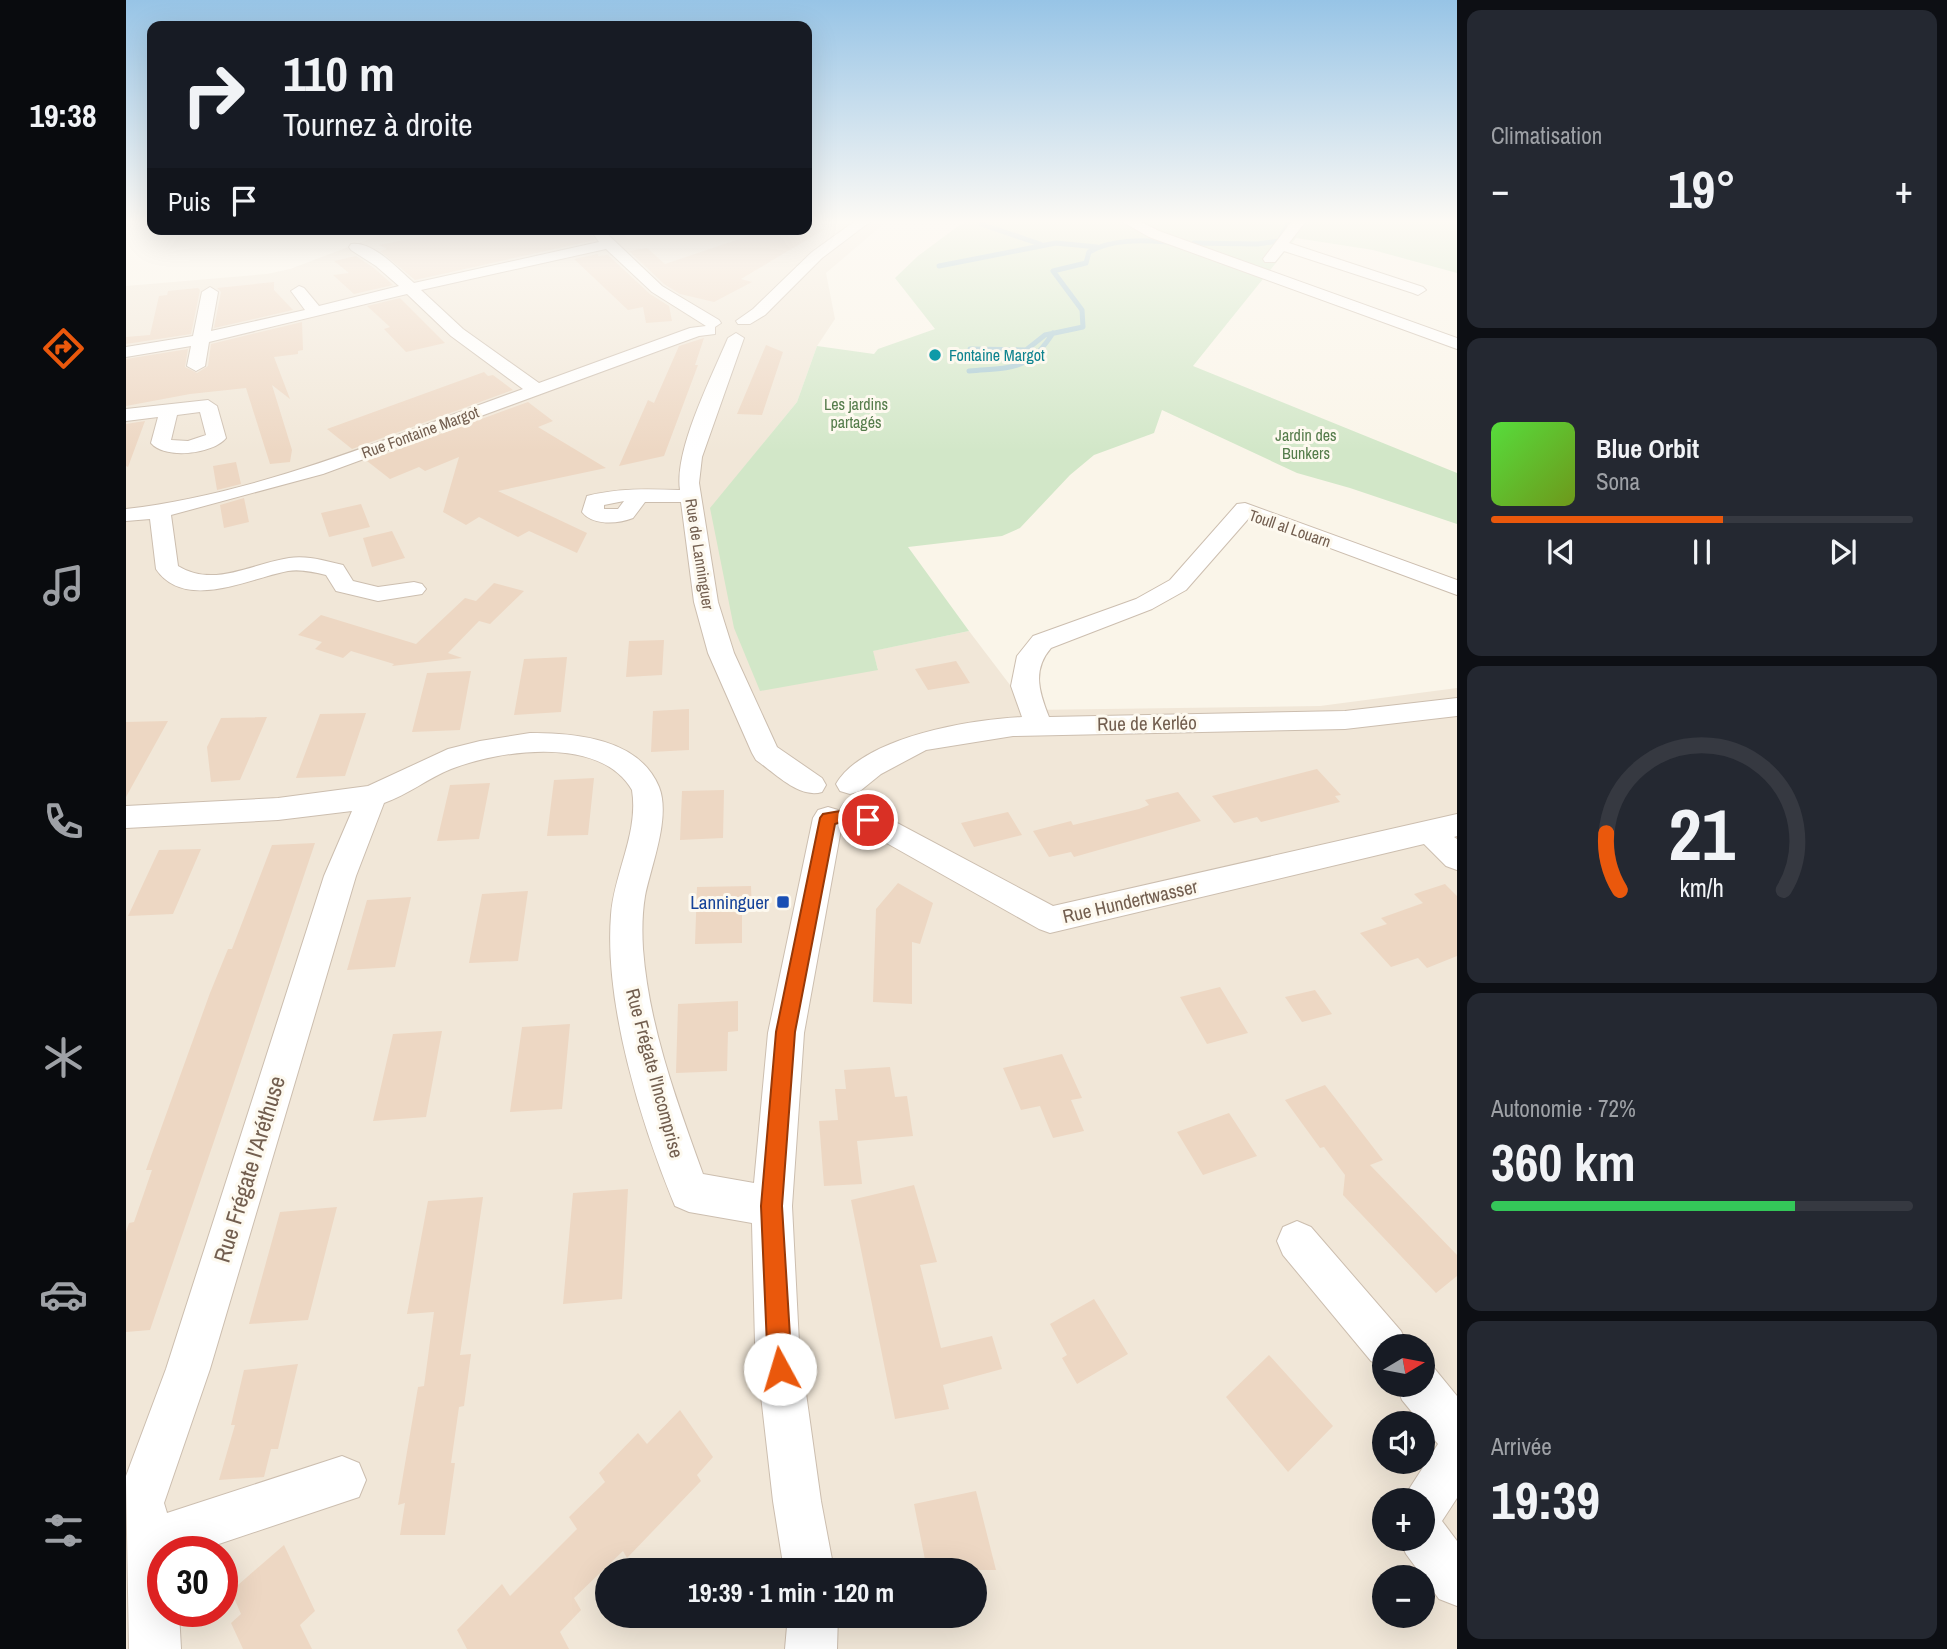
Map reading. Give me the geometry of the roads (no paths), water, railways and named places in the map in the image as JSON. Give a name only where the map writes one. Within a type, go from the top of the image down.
[{"type":"street","points":[[196,366],[209,298]]},
{"type":"street","points":[[304,298],[315,312]]},
{"type":"street","points":[[126,352],[162,348],[372,298]]},
{"type":"street","points":[[419,298],[478,349],[537,390]]},
{"type":"street","points":[[670,298],[711,327]]},
{"type":"street","points":[[740,329],[774,298]]},
{"type":"street","points":[[1331,298],[1457,344]]},
{"type":"street","name":"Rue Fontaine Margot","points":[[126,515],[160,511],[267,485],[316,470],[728,320],[740,329]]},
{"type":"street","name":"Rue de Lanninguer","points":[[740,329],[710,403],[692,457],[689,483],[706,602],[721,653],[766,753],[836,799]]},
{"type":"street","points":[[126,415],[169,410]]},
{"type":"street","points":[[636,497],[691,496]]},
{"type":"street","name":"Toull al Louarn","points":[[1038,725],[1024,685],[1030,656],[1042,642],[1144,604],[1178,585],[1245,509],[1457,588]]},
{"type":"street","points":[[160,511],[167,569],[188,582],[214,583],[291,564],[316,565],[334,570],[344,586],[378,594],[414,589]]},
{"type":"street","name":"Rue de Kerléo","points":[[836,799],[871,767],[920,741],[1038,725],[1345,720],[1457,707]]},
{"type":"street","name":"Rue Frégate l'Incomprise","points":[[126,817],[298,809],[372,797],[439,764],[483,748],[531,743],[579,745],[612,755],[635,772],[647,792],[647,826],[627,914],[631,988],[671,1139],[689,1192],[772,1206]]},
{"type":"street","name":"Rue Frégate l'Aréthuse","points":[[155,1649],[139,1519],[340,876],[372,797]]},
{"type":"street","points":[[807,1558],[777,1343],[772,1206],[786,1032],[836,799]]},
{"type":"street","name":"Rue Hundertwasser","points":[[836,799],[1050,920],[1443,827],[1457,858]]},
{"type":"street","points":[[1297,1241],[1376,1334]]},
{"type":"street","points":[[1429,1397],[1457,1431]]},
{"type":"street","points":[[1435,1489],[1457,1457]]},
{"type":"street","points":[[139,1519],[342,1480]]},
{"type":"street","points":[[1434,1551],[1457,1581]]},
{"type":"street","points":[[811,1649],[812,1628]]},
{"type":"waterway","points":[[1053,333],[1083,327],[1082,310],[1073,298]]},
{"type":"waterway","points":[[969,371],[1007,368],[1027,361],[1044,346],[1053,333]]},
{"type":"waterway","points":[[970,349],[1026,350],[1045,335],[1053,333]]},
{"type":"place","name":"Fontaine Margot","points":[[935,355]]},
{"type":"place","name":"Lanninguer","points":[[783,902]]},
{"type":"park label","name":"Les jardins partagés","points":[[856,413]]},
{"type":"park label","name":"Jardin des Bunkers","points":[[1306,444]]}]
